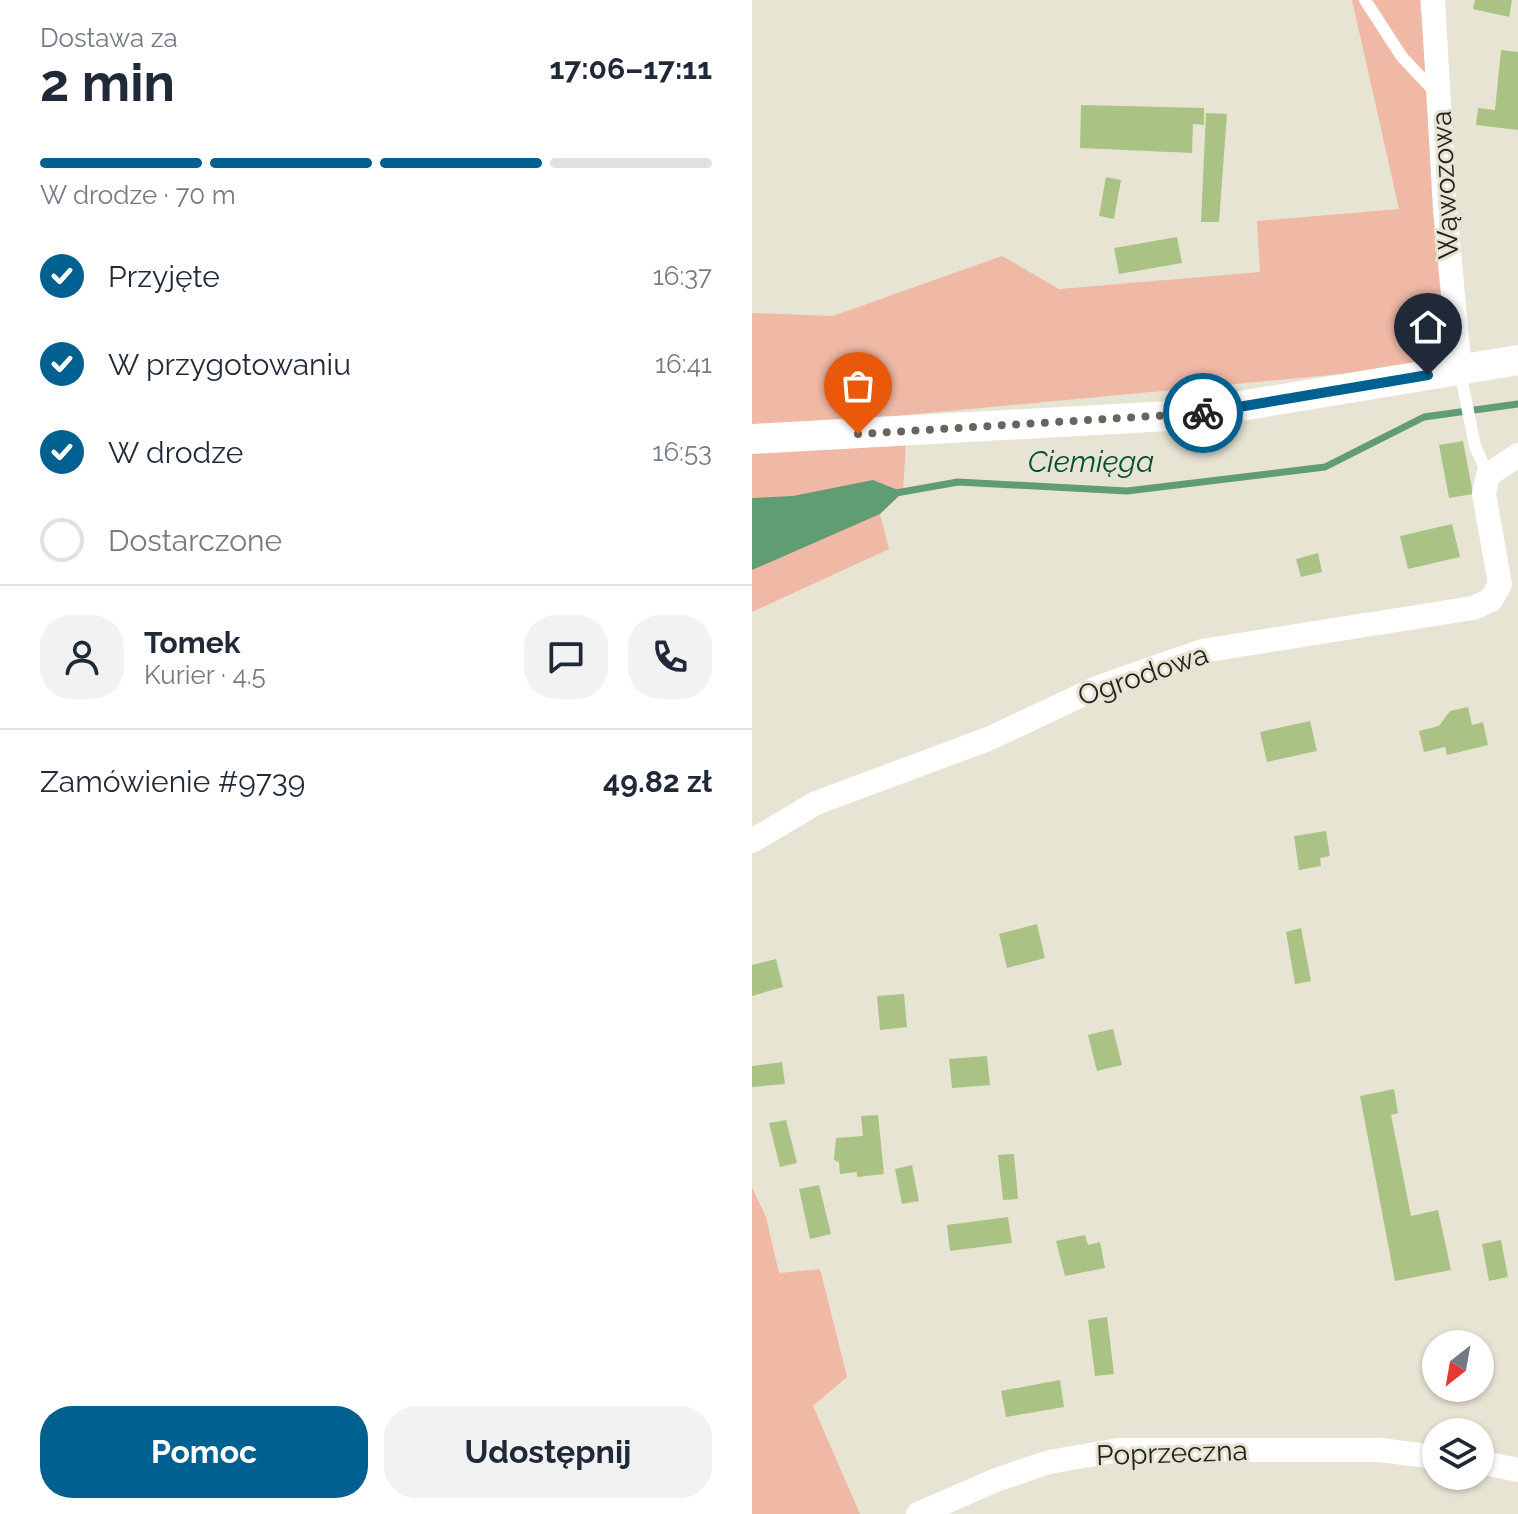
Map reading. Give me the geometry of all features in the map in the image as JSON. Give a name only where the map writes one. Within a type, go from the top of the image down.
[{"type":"street","name":"Wąwozowa","points":[[1433,0],[1446,224],[1460,370]]},
{"type":"street","points":[[752,439],[1148,419],[1518,360]]},
{"type":"street","points":[[1488,475],[1518,455]]},
{"type":"street","name":"Ogrodowa","points":[[752,841],[816,803],[988,739],[1099,687],[1202,651],[1473,608],[1491,600],[1500,584],[1484,494],[1488,475]]},
{"type":"street","name":"Poprzeczna","points":[[918,1514],[996,1480],[1049,1462],[1119,1450],[1380,1450],[1422,1455]]},
{"type":"street","points":[[1494,1465],[1518,1470]]},
{"type":"lane","points":[[1365,0],[1402,57],[1441,99]]},
{"type":"lane","points":[[1460,370],[1475,446],[1488,475]]},
{"type":"shaded area","points":[[1352,0],[1420,0],[1448,364],[907,415],[752,425],[752,313],[833,316],[1002,256],[1059,289],[1260,272],[1257,221],[1399,209]]},
{"type":"shaded area","points":[[906,444],[903,492],[880,514],[889,549],[752,612],[752,450]]},
{"type":"shaded area","points":[[873,480],[903,492],[880,514],[752,570],[752,498],[793,496]]},
{"type":"shaded area","points":[[752,1187],[766,1217],[779,1273],[820,1269],[847,1377],[813,1406],[860,1514],[752,1514]]},
{"type":"building","points":[[1475,0],[1512,0],[1509,17],[1473,9]]},
{"type":"building","points":[[1501,50],[1518,52],[1518,130],[1476,125],[1478,108],[1495,110]]},
{"type":"building","points":[[1081,105],[1204,108],[1204,125],[1193,124],[1192,153],[1080,148]]},
{"type":"building","points":[[1206,113],[1227,114],[1219,222],[1201,222]]},
{"type":"building","points":[[1106,177],[1121,180],[1114,219],[1099,216]]},
{"type":"building","points":[[1177,237],[1182,263],[1119,274],[1114,248]]},
{"type":"building","points":[[1463,441],[1473,494],[1449,498],[1439,445]]},
{"type":"building","points":[[1452,524],[1460,557],[1408,569],[1400,536]]},
{"type":"building","points":[[1318,553],[1322,572],[1301,577],[1296,559]]},
{"type":"building","points":[[1468,707],[1472,725],[1483,722],[1488,745],[1447,755],[1445,747],[1424,752],[1419,731],[1439,726],[1450,711]]},
{"type":"building","points":[[1310,721],[1317,751],[1267,762],[1260,732]]},
{"type":"building","points":[[1326,831],[1330,856],[1320,858],[1321,866],[1299,870],[1294,836]]},
{"type":"building","points":[[1037,924],[1045,958],[1007,968],[999,934]]},
{"type":"building","points":[[1301,928],[1311,981],[1295,984],[1286,932]]},
{"type":"building","points":[[776,959],[783,987],[752,996],[752,965]]},
{"type":"building","points":[[904,994],[907,1027],[880,1030],[877,996]]},
{"type":"building","points":[[1113,1029],[1122,1065],[1097,1071],[1088,1035]]},
{"type":"building","points":[[987,1056],[990,1085],[952,1088],[949,1059]]},
{"type":"building","points":[[782,1062],[785,1084],[752,1087],[752,1066]]},
{"type":"building","points":[[1394,1089],[1398,1113],[1391,1115],[1411,1216],[1438,1210],[1451,1270],[1395,1281],[1360,1096]]},
{"type":"building","points":[[878,1115],[884,1174],[857,1177],[857,1172],[840,1174],[839,1162],[834,1160],[836,1138],[863,1136],[861,1116]]},
{"type":"building","points":[[786,1120],[797,1163],[780,1167],[769,1123]]},
{"type":"building","points":[[1014,1154],[1018,1199],[1003,1200],[998,1155]]},
{"type":"building","points":[[912,1165],[919,1201],[902,1204],[895,1169]]},
{"type":"building","points":[[819,1185],[831,1234],[810,1239],[799,1189]]},
{"type":"building","points":[[1008,1217],[1012,1243],[950,1251],[947,1225]]},
{"type":"building","points":[[1085,1235],[1088,1245],[1100,1242],[1105,1268],[1065,1276],[1056,1241]]},
{"type":"building","points":[[1501,1240],[1508,1277],[1489,1281],[1482,1244]]},
{"type":"building","points":[[1107,1317],[1114,1374],[1095,1376],[1088,1320]]},
{"type":"building","points":[[1060,1380],[1064,1407],[1006,1417],[1001,1391]]},
{"type":"waterway","name":"Ciemięga","points":[[896,493],[958,482],[1127,491],[1325,467],[1424,417],[1518,404]]},
{"type":"way so far","points":[[858,434],[1148,419],[1203,413]]},
{"type":"route","points":[[1203,413],[1428,375]]}]
